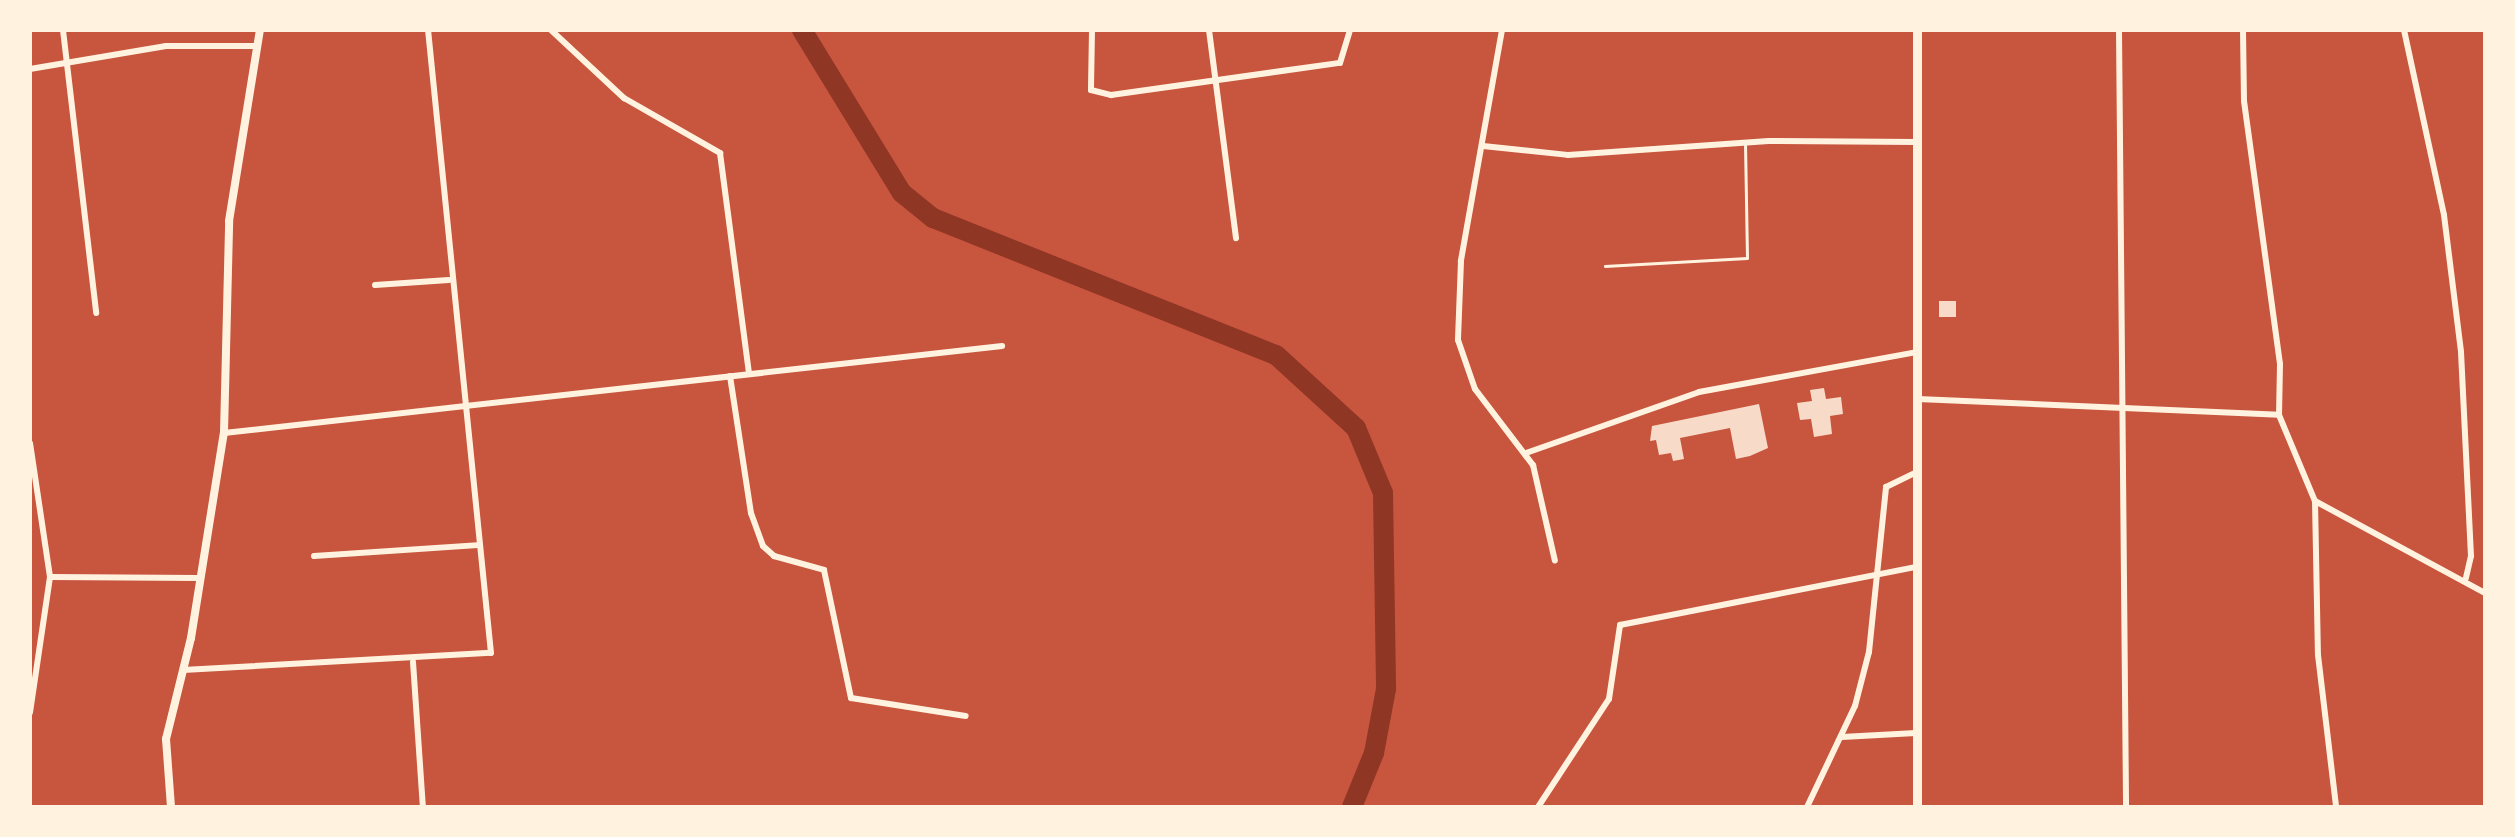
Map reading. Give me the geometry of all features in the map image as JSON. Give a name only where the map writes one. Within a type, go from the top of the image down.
[{"type":"main road","points":[[1917,807],[1918,30]]},
{"type":"street","points":[[63,30],[96,313]]},
{"type":"street","points":[[170,807],[166,739],[183,670],[224,433],[229,222],[260,30]]},
{"type":"street","points":[[183,670],[412,662],[490,653],[449,280],[428,30]]},
{"type":"street","points":[[551,30],[624,98],[720,153],[749,374]]},
{"type":"street","points":[[1092,30],[1091,90],[1111,95],[1340,63],[1350,30]]},
{"type":"street","points":[[1209,30],[1209,66],[1216,80],[1236,238]]},
{"type":"street","points":[[1502,30],[1461,260],[1458,340],[1474,389],[1526,453],[1555,561]]},
{"type":"street","points":[[2118,30],[2126,807]]},
{"type":"street","points":[[2243,30],[2244,101],[2280,364],[2279,415],[2315,501],[2318,655],[2336,807]]},
{"type":"street","points":[[2404,30],[2444,215],[2461,352],[2470,538],[2466,578]]},
{"type":"street","points":[[30,69],[208,42],[258,46]]},
{"type":"street","points":[[1483,146],[1568,155],[1745,143],[1918,142]]},
{"type":"street","points":[[375,285],[449,280]]},
{"type":"street","points":[[224,433],[1002,346]]},
{"type":"street","points":[[1526,453],[1698,392],[1916,352]]},
{"type":"street","points":[[730,376],[751,512],[763,546],[774,556],[824,570],[851,698],[966,716]]},
{"type":"street","points":[[1918,400],[2279,415]]},
{"type":"street","points":[[30,443],[50,577],[30,713]]},
{"type":"street","points":[[1807,807],[1842,736],[1869,652],[1881,572],[1886,487],[1917,472]]},
{"type":"street","points":[[2315,501],[2466,578],[2485,593]]},
{"type":"street","points":[[314,556],[478,545]]},
{"type":"street","points":[[1538,807],[1610,699],[1620,625],[1916,566]]},
{"type":"street","points":[[50,577],[198,578]]},
{"type":"street","points":[[412,662],[423,807]]},
{"type":"street","points":[[1842,736],[1916,733]]},
{"type":"lane","points":[[1605,266],[1747,258],[1745,143]]},
{"type":"building","points":[[1939,301],[1956,301],[1956,317],[1939,317]]},
{"type":"building","points":[[1824,388],[1826,399],[1841,397],[1843,414],[1830,416],[1832,434],[1814,437],[1811,419],[1800,420],[1797,403],[1812,401],[1810,390]]},
{"type":"building","points":[[1759,404],[1768,448],[1750,456],[1736,459],[1730,428],[1680,438],[1684,459],[1673,461],[1671,453],[1659,455],[1656,440],[1650,441],[1652,426]]},
{"type":"waterway","points":[[802,30],[902,193],[933,218],[1276,355],[1356,428],[1383,493],[1386,689],[1374,753],[1352,807]]}]
